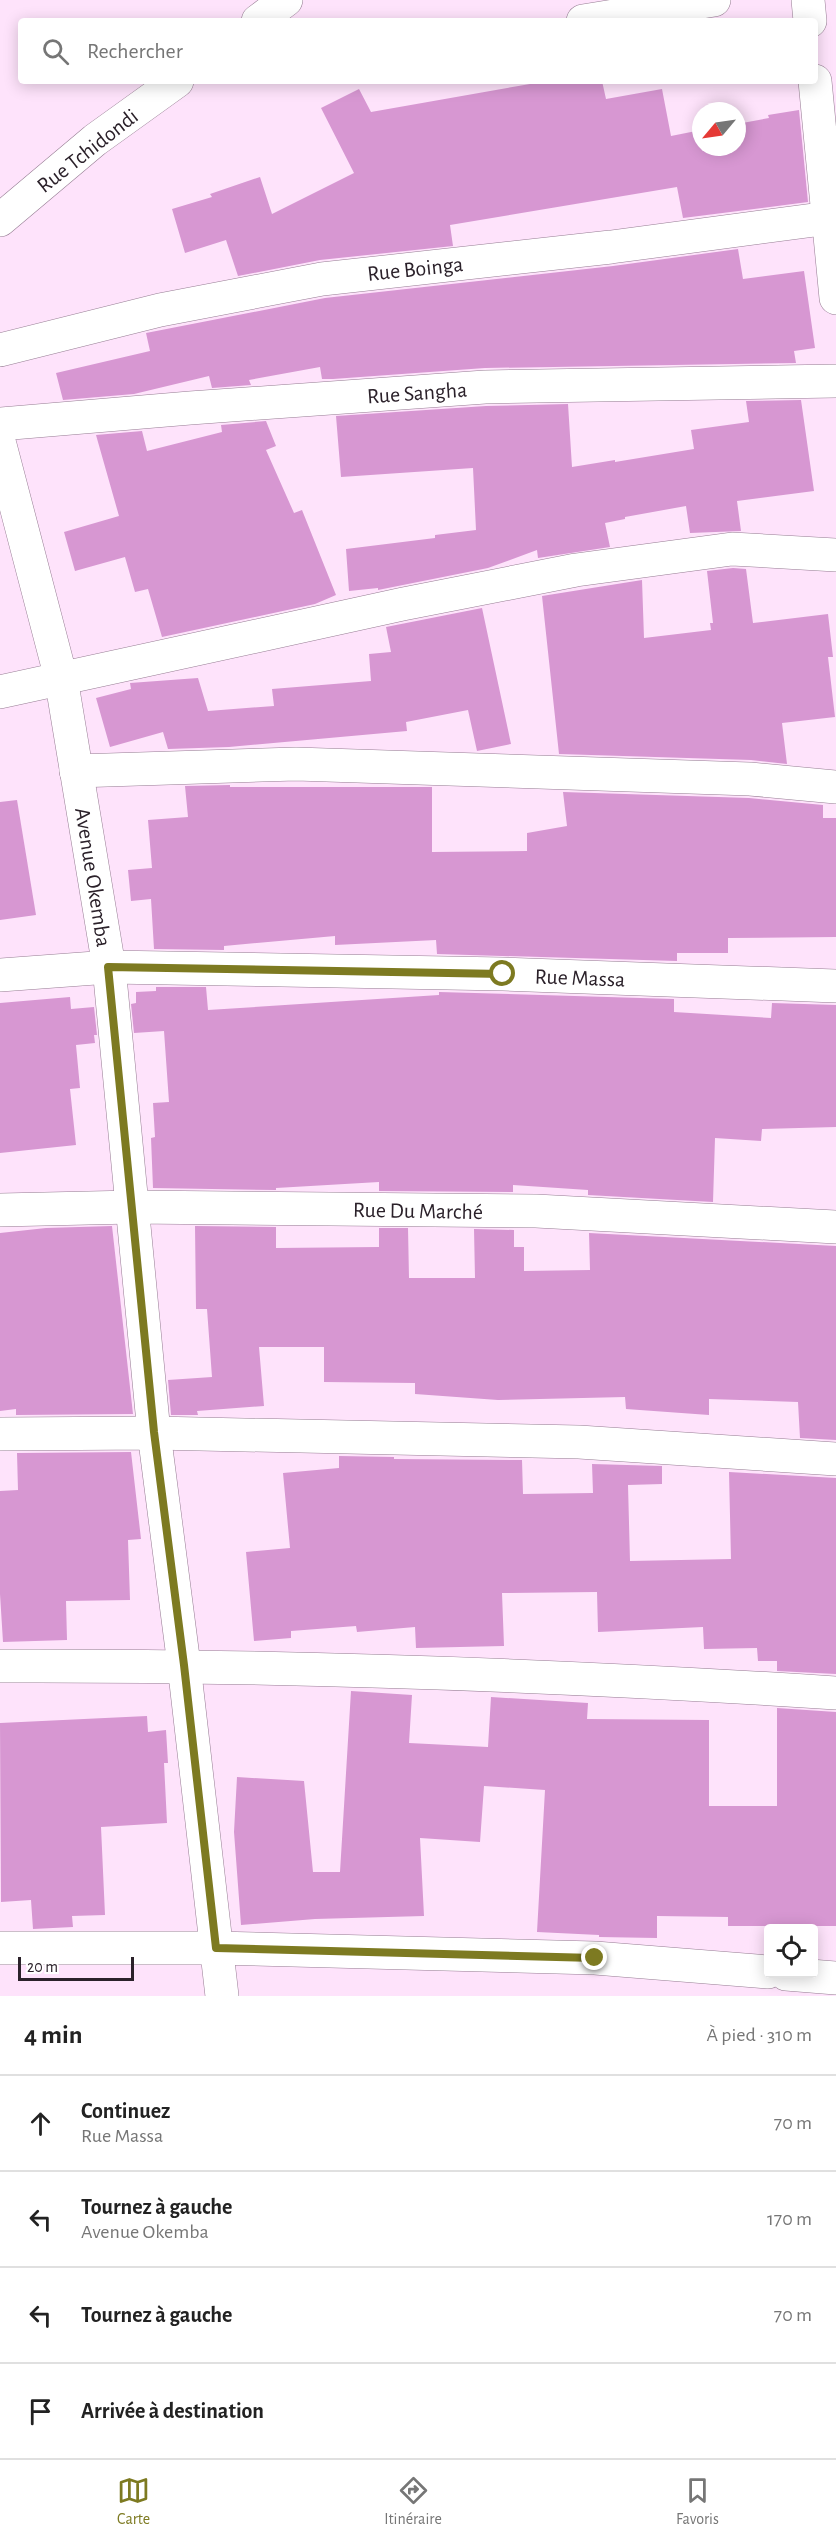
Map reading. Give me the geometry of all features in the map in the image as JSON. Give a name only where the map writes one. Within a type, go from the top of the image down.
[{"type":"street","points":[[262,18],[286,0]]},
{"type":"street","points":[[602,18],[714,0]]},
{"type":"street","points":[[808,0],[810,18]]},
{"type":"street","name":"Rue Tchidondi","points":[[0,220],[96,140],[173,84]]},
{"type":"street","points":[[815,84],[832,218],[836,298]]},
{"type":"street","name":"Rue Boinga","points":[[0,350],[160,310],[322,279],[610,247],[832,218]]},
{"type":"street","name":"Rue Sangha","points":[[0,424],[486,387],[836,381]]},
{"type":"street","name":"Avenue Okemba","points":[[0,445],[61,678],[108,967],[154,1432],[184,1665],[222,1996]]},
{"type":"street","points":[[0,692],[403,604],[576,570],[732,549],[836,555]]},
{"type":"street","points":[[76,771],[296,764],[750,779],[836,787]]},
{"type":"street","name":"Rue Massa","points":[[0,975],[108,967],[503,974],[836,986]]},
{"type":"street","name":"Rue Du Marché","points":[[0,1210],[133,1207],[536,1211],[836,1227]]},
{"type":"street","points":[[0,1434],[154,1432],[579,1442],[836,1459]]},
{"type":"street","points":[[0,1666],[184,1665],[610,1679],[836,1693]]},
{"type":"street","points":[[0,1948],[216,1948],[595,1958],[764,1972]]},
{"type":"street","points":[[818,1977],[836,1978]]},
{"type":"building","points":[[530,84],[603,84],[606,99],[662,89],[671,136],[692,132],[692,156],[746,156],[746,122],[769,118],[768,115],[799,110],[808,202],[683,218],[677,187],[450,225],[453,246],[320,260],[238,276],[226,240],[185,253],[172,209],[212,197],[210,194],[260,177],[272,214],[354,173],[321,108],[359,89],[371,112]]},
{"type":"building","points":[[738,249],[743,279],[804,271],[815,348],[794,351],[796,363],[485,368],[333,379],[322,379],[320,367],[249,380],[251,385],[212,388],[209,376],[134,394],[63,400],[56,373],[150,351],[146,333],[325,298],[613,266]]},
{"type":"building","points":[[801,400],[814,491],[737,501],[741,531],[690,533],[686,506],[605,523],[610,547],[538,558],[537,550],[488,568],[378,590],[378,588],[349,591],[346,549],[435,538],[435,535],[476,530],[473,468],[341,477],[336,416],[486,406],[568,404],[572,467],[694,449],[691,430],[749,422],[746,401]]},
{"type":"building","points":[[266,421],[276,446],[266,450],[294,513],[302,510],[336,595],[315,604],[162,637],[148,589],[135,592],[125,557],[75,571],[64,532],[119,516],[96,435],[142,431],[147,451],[222,432],[221,425]]},
{"type":"building","points":[[746,569],[753,623],[828,614],[833,657],[828,657],[835,717],[782,723],[787,764],[751,760],[559,754],[542,596],[642,580],[644,638],[711,630],[710,623],[713,623],[707,571]]},
{"type":"building","points":[[482,608],[511,744],[477,751],[468,710],[406,722],[407,731],[229,747],[168,749],[163,732],[110,747],[96,698],[131,689],[130,683],[198,678],[208,711],[274,706],[272,689],[371,681],[369,654],[391,652],[386,627]]},
{"type":"building","points":[[230,785],[230,787],[432,787],[432,852],[527,851],[527,833],[567,826],[563,792],[749,798],[823,805],[823,818],[836,818],[836,937],[728,938],[728,953],[677,953],[677,961],[437,954],[436,940],[335,945],[335,936],[224,946],[224,950],[154,949],[151,899],[131,901],[128,870],[152,868],[148,820],[188,817],[185,786]]},
{"type":"building","points":[[17,800],[36,915],[0,920],[0,802]]},
{"type":"building","points":[[156,987],[206,987],[208,1010],[439,995],[439,992],[674,999],[674,1012],[771,1018],[772,1003],[836,1005],[836,1127],[762,1129],[761,1141],[715,1138],[713,1202],[588,1195],[588,1190],[513,1185],[513,1192],[379,1191],[379,1182],[276,1188],[276,1190],[153,1188],[151,1138],[155,1137],[153,1103],[169,1102],[164,1031],[134,1033],[131,1004],[136,1003],[136,992],[156,991]]},
{"type":"building","points":[[70,997],[71,1009],[94,1007],[97,1035],[94,1035],[95,1043],[76,1045],[80,1088],[70,1089],[76,1145],[0,1153],[0,1003]]},
{"type":"building","points":[[112,1226],[133,1414],[16,1415],[16,1409],[0,1411],[0,1233],[46,1228]]},
{"type":"building","points":[[195,1226],[276,1227],[276,1248],[379,1247],[379,1228],[408,1228],[409,1278],[475,1278],[474,1229],[514,1230],[514,1247],[524,1247],[524,1271],[590,1270],[589,1233],[836,1246],[836,1440],[800,1438],[798,1402],[709,1399],[709,1415],[626,1409],[625,1397],[498,1400],[415,1394],[415,1383],[324,1382],[324,1347],[259,1347],[264,1406],[197,1411],[198,1415],[171,1415],[168,1380],[212,1377],[207,1309],[196,1309]]},
{"type":"building","points":[[131,1452],[141,1539],[128,1540],[130,1600],[66,1601],[67,1640],[3,1642],[0,1594],[0,1491],[18,1490],[17,1453]]},
{"type":"building","points":[[339,1456],[522,1460],[523,1494],[593,1493],[592,1464],[662,1466],[662,1484],[628,1485],[630,1561],[731,1559],[729,1472],[836,1478],[836,1674],[777,1671],[777,1661],[758,1661],[757,1648],[704,1649],[703,1627],[598,1632],[597,1592],[502,1593],[504,1646],[416,1648],[415,1627],[357,1632],[356,1626],[291,1631],[291,1638],[254,1641],[246,1552],[290,1548],[283,1473],[339,1468]]},
{"type":"building","points":[[351,1691],[412,1695],[409,1743],[488,1747],[491,1697],[588,1703],[587,1719],[709,1720],[709,1806],[777,1806],[777,1708],[836,1712],[836,1926],[764,1924],[764,1926],[728,1926],[728,1917],[657,1916],[657,1938],[599,1937],[599,1935],[537,1932],[545,1790],[484,1786],[480,1842],[420,1838],[424,1916],[315,1919],[241,1925],[234,1832],[237,1777],[304,1781],[313,1872],[340,1872]]},
{"type":"building","points":[[147,1716],[148,1732],[166,1730],[168,1763],[164,1763],[167,1823],[101,1827],[105,1915],[72,1916],[73,1927],[33,1929],[31,1900],[1,1902],[0,1723]]},
{"type":"route","points":[[503,974],[108,967],[154,1432],[184,1665],[216,1948],[595,1958]]}]
